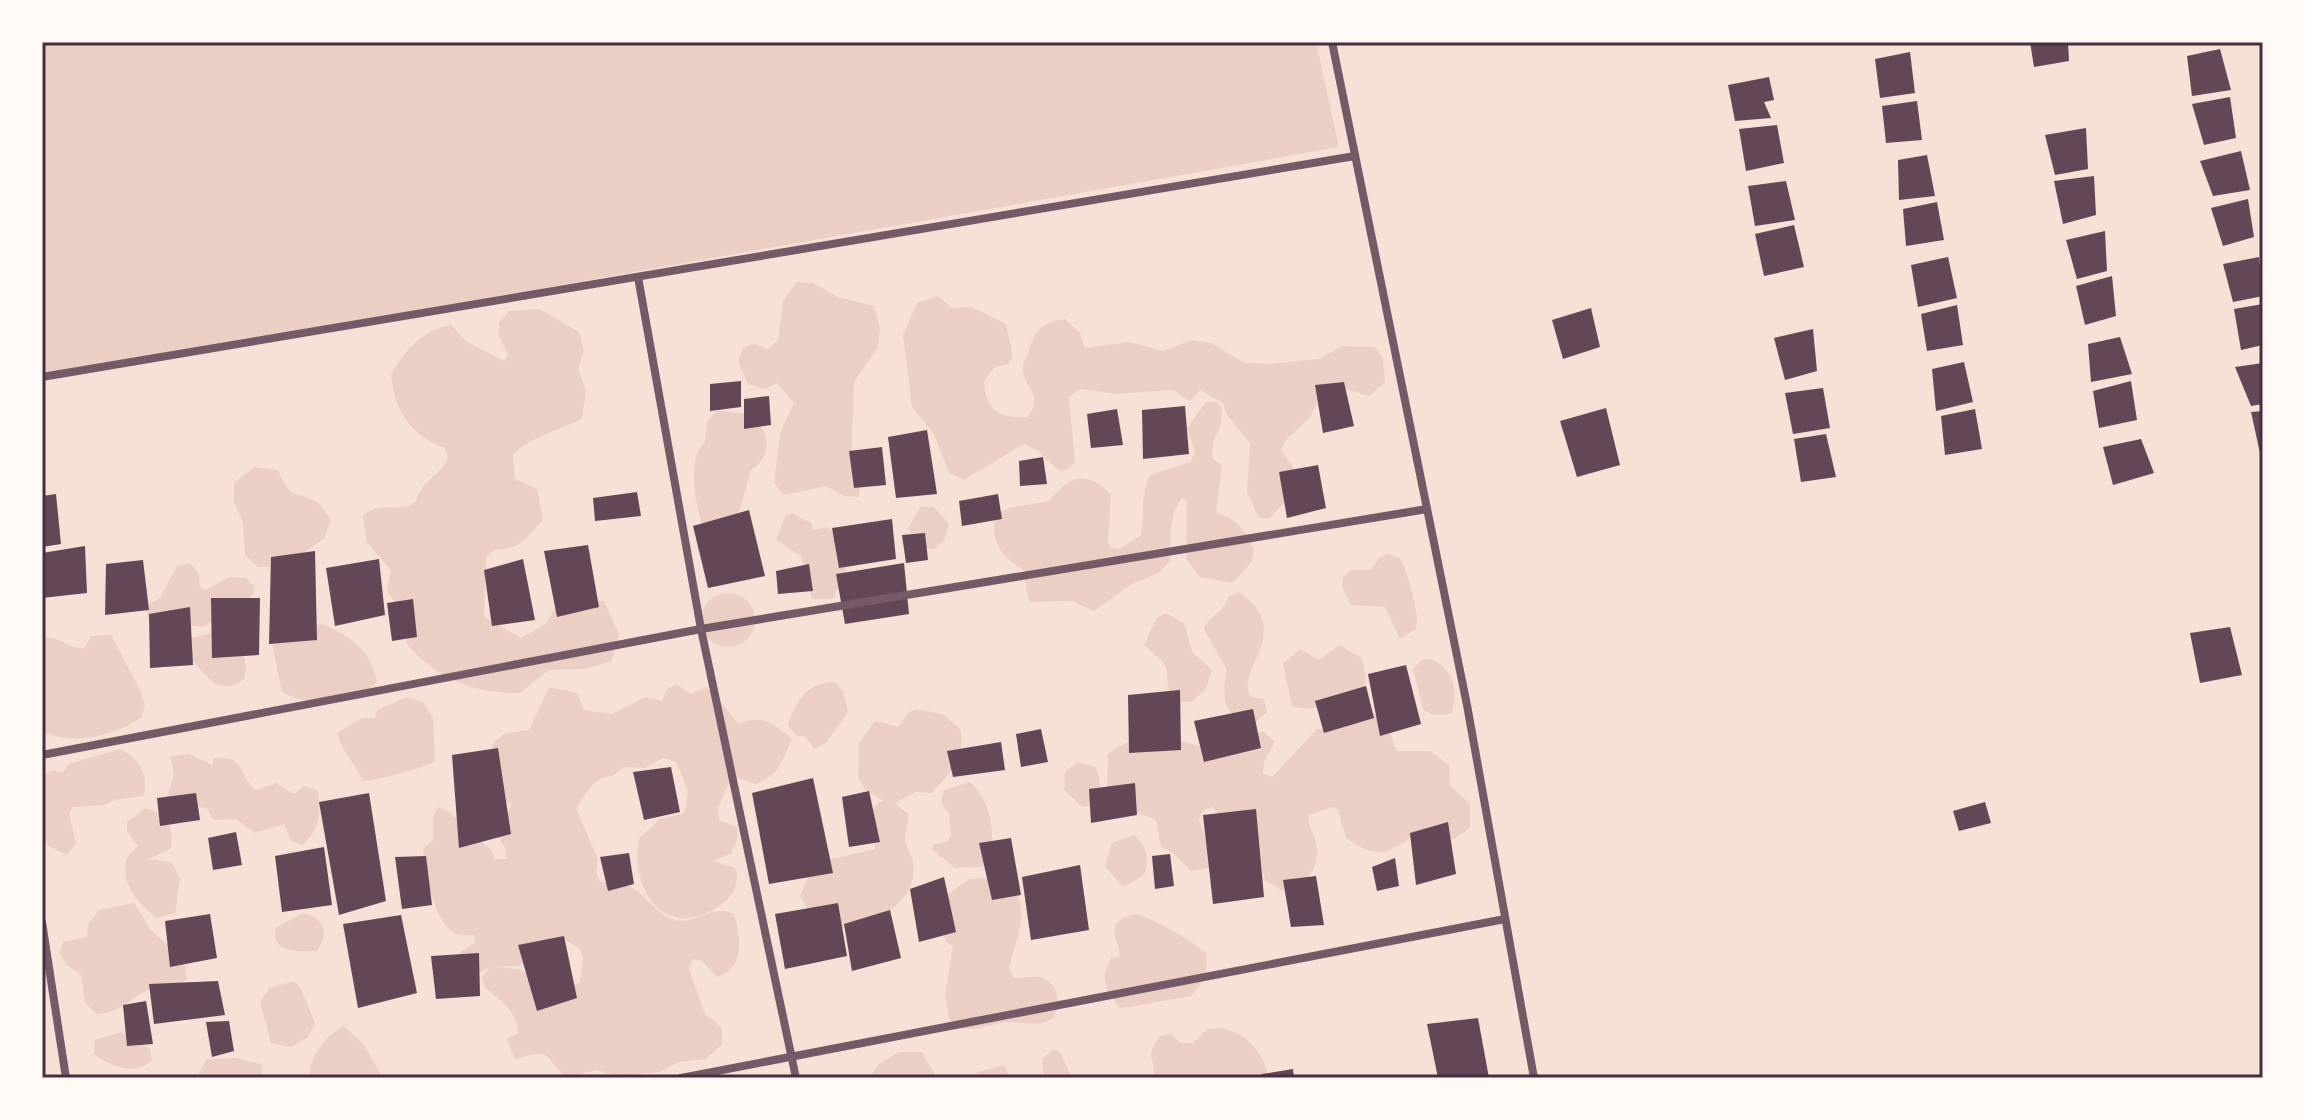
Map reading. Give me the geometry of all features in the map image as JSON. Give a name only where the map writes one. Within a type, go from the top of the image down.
[{"type":"street","points":[[1332,42],[1427,509],[1534,1078]]},
{"type":"street","points":[[42,377],[1355,156]]},
{"type":"street","points":[[638,277],[701,629],[796,1078]]},
{"type":"street","points":[[42,755],[701,629],[1427,509]]},
{"type":"street","points":[[681,1078],[1505,919]]},
{"type":"street","points":[[42,922],[66,1078]]},
{"type":"shaded area","points":[[42,42],[1316,42],[1339,147],[42,377]]},
{"type":"shaded area","points":[[797,282],[813,283],[838,297],[874,306],[880,329],[878,347],[854,382],[851,466],[861,485],[858,497],[844,496],[826,486],[784,495],[774,483],[780,433],[794,403],[777,383],[765,389],[748,384],[738,361],[743,348],[754,343],[767,349],[778,340],[783,301]]},
{"type":"shaded area","points":[[938,296],[952,308],[972,307],[1006,324],[1013,357],[1008,364],[995,367],[984,381],[991,406],[1008,416],[1027,417],[1032,409],[1034,396],[1025,379],[1023,365],[1036,333],[1044,325],[1065,319],[1080,333],[1085,348],[1129,342],[1163,351],[1192,340],[1211,343],[1245,363],[1319,359],[1342,346],[1375,347],[1383,358],[1385,382],[1369,396],[1342,388],[1321,393],[1311,416],[1285,441],[1281,450],[1294,469],[1284,477],[1284,503],[1269,519],[1259,518],[1247,492],[1250,443],[1227,415],[1223,403],[1200,390],[1190,401],[1173,390],[1117,394],[1080,389],[1069,397],[1075,463],[1066,470],[1058,470],[1038,451],[1024,444],[964,480],[949,473],[934,434],[912,407],[903,335],[917,303]]},
{"type":"shaded area","points":[[540,309],[579,332],[584,350],[578,369],[586,391],[582,419],[536,439],[513,455],[515,479],[537,489],[543,520],[517,545],[496,549],[486,557],[484,617],[521,638],[547,623],[558,602],[604,601],[619,634],[612,661],[585,669],[549,670],[520,693],[503,693],[472,687],[443,675],[406,643],[408,616],[387,591],[391,570],[367,543],[363,515],[378,508],[403,507],[416,501],[418,494],[448,458],[445,448],[414,429],[396,400],[391,375],[408,350],[423,336],[451,325],[467,342],[504,361],[508,355],[499,336],[499,322],[509,311]]},
{"type":"shaded area","points":[[1206,402],[1218,402],[1222,417],[1212,451],[1213,459],[1222,465],[1216,513],[1229,518],[1244,531],[1254,550],[1251,563],[1232,583],[1200,577],[1186,559],[1187,502],[1182,498],[1172,521],[1170,561],[1159,573],[1132,584],[1094,611],[1072,601],[1029,602],[1023,570],[1008,559],[995,539],[996,514],[1009,508],[1049,501],[1071,481],[1093,481],[1111,494],[1108,541],[1110,547],[1119,549],[1141,535],[1144,497],[1150,475],[1190,462],[1195,452],[1187,428]]},
{"type":"shaded area","points":[[718,410],[750,416],[762,428],[767,443],[763,458],[751,470],[735,517],[706,534],[696,500],[695,461],[705,442],[707,421]]},
{"type":"shaded area","points":[[254,467],[278,470],[291,492],[318,503],[331,519],[324,539],[282,567],[258,567],[245,555],[243,523],[234,501],[234,483]]},
{"type":"shaded area","points":[[921,506],[934,507],[949,524],[944,540],[933,550],[917,545],[908,528]]},
{"type":"shaded area","points":[[792,513],[811,523],[813,530],[827,527],[835,532],[846,570],[833,599],[812,599],[801,556],[776,540],[785,517]]},
{"type":"shaded area","points":[[1389,554],[1400,558],[1403,564],[1417,615],[1416,629],[1400,639],[1385,607],[1351,605],[1342,587],[1343,577],[1351,570],[1371,570],[1379,558]]},
{"type":"shaded area","points":[[190,563],[199,574],[200,587],[205,590],[230,577],[246,578],[255,587],[253,595],[203,627],[149,620],[145,606],[160,598],[177,566]]},
{"type":"shaded area","points":[[1239,592],[1255,607],[1263,621],[1264,636],[1248,686],[1251,697],[1264,699],[1267,712],[1251,726],[1235,716],[1226,704],[1224,689],[1227,670],[1204,629],[1228,597]]},
{"type":"shaded area","points":[[728,593],[747,601],[755,620],[747,639],[728,647],[709,639],[701,620],[709,601]]},
{"type":"shaded area","points":[[1166,613],[1184,623],[1192,652],[1212,670],[1205,690],[1191,702],[1171,701],[1165,665],[1144,645],[1157,618]]},
{"type":"shaded area","points":[[323,624],[342,634],[365,653],[377,682],[356,696],[331,702],[306,701],[282,692],[272,644],[294,626]]},
{"type":"shaded area","points":[[218,631],[240,640],[246,666],[245,678],[237,684],[216,684],[192,660],[192,638]]},
{"type":"shaded area","points":[[111,635],[141,692],[145,706],[141,718],[119,730],[94,737],[68,738],[44,732],[42,638],[84,648],[91,636]]},
{"type":"shaded area","points":[[1339,645],[1362,658],[1365,683],[1361,690],[1333,705],[1310,708],[1292,706],[1283,664],[1300,649],[1319,660]]},
{"type":"shaded area","points":[[1431,659],[1445,669],[1453,682],[1451,714],[1434,715],[1423,710],[1413,669],[1422,660]]},
{"type":"shaded area","points":[[835,682],[843,691],[848,712],[826,743],[814,749],[805,736],[797,736],[788,726],[789,721],[805,693],[817,685]]},
{"type":"shaded area","points":[[676,684],[691,694],[706,687],[738,724],[761,720],[779,728],[792,739],[775,772],[764,780],[755,784],[732,776],[718,808],[719,820],[737,827],[737,841],[730,854],[713,861],[735,868],[735,888],[721,905],[700,916],[679,918],[667,914],[649,897],[639,874],[640,837],[660,819],[684,813],[688,791],[676,762],[663,758],[645,768],[624,767],[613,776],[595,782],[576,809],[598,859],[596,872],[600,882],[632,887],[662,913],[675,920],[690,920],[719,911],[734,914],[739,951],[732,967],[717,977],[702,961],[693,959],[689,969],[705,1014],[722,1028],[722,1044],[706,1059],[678,1062],[660,1072],[616,1076],[597,1070],[567,1077],[543,1054],[515,1060],[507,1039],[518,1033],[517,1024],[506,1006],[484,986],[482,977],[490,967],[477,974],[462,959],[460,952],[475,943],[474,935],[458,935],[449,929],[432,896],[423,849],[433,840],[433,816],[438,807],[448,811],[492,851],[494,859],[507,859],[506,849],[497,836],[512,804],[497,797],[492,744],[505,733],[529,730],[549,687],[577,693],[584,710],[612,714],[645,697],[662,701],[666,690]],"holes":[[[565,940],[580,949],[583,958],[580,982],[570,988],[517,969],[491,966],[519,966],[539,948]]]},
{"type":"shaded area","points":[[407,697],[423,702],[433,718],[435,761],[423,767],[363,781],[337,733],[362,718],[375,718],[377,710]]},
{"type":"shaded area","points":[[917,709],[942,714],[960,729],[959,756],[950,772],[931,793],[916,792],[895,803],[908,814],[905,841],[913,862],[910,887],[885,914],[851,932],[809,910],[800,896],[810,873],[819,862],[875,849],[870,813],[879,802],[884,801],[866,791],[858,777],[859,743],[875,721],[898,727],[909,712]]},
{"type":"shaded area","points":[[1369,711],[1384,723],[1396,751],[1430,751],[1449,765],[1450,785],[1470,804],[1470,827],[1464,833],[1443,841],[1411,837],[1386,851],[1372,851],[1346,838],[1338,810],[1332,807],[1309,815],[1317,849],[1311,873],[1298,884],[1281,890],[1265,880],[1258,854],[1212,807],[1203,811],[1199,819],[1212,860],[1209,868],[1191,871],[1172,852],[1161,847],[1156,820],[1133,811],[1107,787],[1108,755],[1128,743],[1171,740],[1208,750],[1263,731],[1275,742],[1264,762],[1263,773],[1272,777],[1317,729],[1331,728]]},
{"type":"shaded area","points":[[120,749],[133,757],[141,768],[145,781],[144,796],[115,800],[105,805],[73,807],[69,813],[76,843],[67,855],[48,846],[42,825],[43,775],[52,770],[63,773],[68,764]]},
{"type":"shaded area","points":[[189,754],[213,765],[213,758],[232,760],[256,790],[276,783],[294,794],[304,786],[318,791],[319,813],[313,833],[302,845],[291,841],[284,824],[255,833],[236,819],[214,820],[207,809],[167,797],[174,775],[170,756]]},
{"type":"shaded area","points":[[1077,762],[1096,767],[1100,792],[1093,806],[1083,807],[1064,790],[1065,772]]},
{"type":"shaded area","points":[[970,782],[984,801],[991,821],[989,866],[955,868],[932,849],[934,844],[947,842],[951,836],[949,814],[941,802],[944,790]]},
{"type":"shaded area","points":[[145,808],[164,818],[172,835],[170,849],[149,859],[172,863],[180,879],[175,913],[156,918],[133,893],[125,870],[128,857],[138,846],[127,831],[127,822]]},
{"type":"shaded area","points":[[1134,835],[1146,853],[1146,869],[1144,875],[1123,887],[1105,866],[1112,843]]},
{"type":"shaded area","points":[[969,879],[1000,882],[1012,890],[1019,900],[1020,925],[1009,968],[1013,977],[1039,977],[1050,983],[1058,1000],[1053,1019],[1040,1024],[1005,1022],[963,1029],[949,1019],[945,996],[953,946],[946,942],[942,930],[944,897]]},
{"type":"shaded area","points":[[134,903],[153,932],[181,958],[187,980],[155,987],[113,1011],[96,1014],[85,1002],[81,975],[67,965],[60,954],[63,942],[87,937],[88,924],[99,910]]},
{"type":"shaded area","points":[[304,913],[317,919],[323,928],[323,939],[317,951],[295,951],[282,947],[277,943],[276,927]]},
{"type":"shaded area","points":[[1134,914],[1172,930],[1207,954],[1206,977],[1191,996],[1120,1008],[1107,990],[1104,975],[1111,958],[1120,956],[1115,926]]},
{"type":"shaded area","points":[[294,981],[301,989],[315,1023],[308,1037],[291,1047],[271,1043],[260,1002],[269,988]]},
{"type":"shaded area","points":[[344,1026],[364,1045],[383,1078],[310,1078],[315,1055],[331,1035]]},
{"type":"shaded area","points":[[1220,1028],[1238,1034],[1252,1044],[1269,1078],[1155,1078],[1152,1052],[1160,1036],[1172,1034],[1180,1043],[1193,1043],[1207,1029]]},
{"type":"shaded area","points":[[121,1032],[150,1049],[152,1060],[131,1069],[115,1066],[94,1054],[95,1040]]},
{"type":"shaded area","points":[[1053,1049],[1060,1052],[1072,1078],[1044,1078],[1042,1059]]},
{"type":"shaded area","points":[[899,1052],[922,1052],[937,1078],[870,1078],[878,1065]]},
{"type":"shaded area","points":[[236,1058],[261,1064],[263,1070],[260,1078],[196,1078],[207,1059]]},
{"type":"shaded area","points":[[1004,1065],[1010,1078],[973,1078],[979,1072]]},
{"type":"building","points":[[2030,42],[2068,42],[2069,61],[2034,67]]},
{"type":"building","points":[[2220,49],[2231,90],[2192,96],[2187,56]]},
{"type":"building","points":[[1910,52],[1915,93],[1880,98],[1875,59]]},
{"type":"building","points":[[1769,77],[1774,100],[1764,102],[1771,118],[1735,121],[1728,85]]},
{"type":"building","points":[[2230,97],[2236,138],[2204,145],[2192,104]]},
{"type":"building","points":[[1917,101],[1922,140],[1886,143],[1882,106]]},
{"type":"building","points":[[1777,125],[1784,163],[1746,171],[1739,129]]},
{"type":"building","points":[[2086,128],[2088,169],[2055,175],[2045,135]]},
{"type":"building","points":[[2241,151],[2250,190],[2213,196],[2200,161]]},
{"type":"building","points":[[1927,155],[1935,196],[1899,200],[1898,160]]},
{"type":"building","points":[[2094,176],[2096,215],[2063,224],[2054,181]]},
{"type":"building","points":[[1786,181],[1795,220],[1755,226],[1748,186]]},
{"type":"building","points":[[2248,199],[2254,237],[2223,246],[2211,208]]},
{"type":"building","points":[[1937,202],[1944,240],[1906,246],[1903,209]]},
{"type":"building","points":[[1794,225],[1804,267],[1764,276],[1755,234]]},
{"type":"building","points":[[2105,231],[2107,271],[2077,279],[2066,240]]},
{"type":"building","points":[[1948,257],[1957,298],[1918,307],[1911,265]]},
{"type":"building","points":[[2259,257],[2263,296],[2233,302],[2223,264]]},
{"type":"building","points":[[2112,276],[2116,316],[2085,325],[2076,286]]},
{"type":"building","points":[[2263,304],[2263,345],[2241,350],[2234,309]]},
{"type":"building","points":[[1957,305],[1963,345],[1927,351],[1921,314]]},
{"type":"building","points":[[1591,308],[1600,347],[1563,359],[1552,320]]},
{"type":"building","points":[[1813,329],[1817,371],[1785,380],[1774,338]]},
{"type":"building","points":[[2120,337],[2132,374],[2091,382],[2088,344]]},
{"type":"building","points":[[1964,362],[1973,402],[1936,411],[1932,369]]},
{"type":"building","points":[[2263,363],[2263,404],[2251,406],[2235,367]]},
{"type":"building","points":[[741,381],[741,407],[710,411],[710,384]]},
{"type":"building","points":[[2131,381],[2137,420],[2099,428],[2093,391]]},
{"type":"building","points":[[1344,382],[1354,426],[1323,433],[1315,385]]},
{"type":"building","points":[[1823,388],[1830,428],[1793,434],[1785,393]]},
{"type":"building","points":[[769,396],[771,425],[744,429],[744,399]]},
{"type":"building","points":[[1185,406],[1189,454],[1143,459],[1142,410]]},
{"type":"building","points":[[1606,408],[1620,465],[1577,477],[1560,421]]},
{"type":"building","points":[[1117,409],[1123,445],[1091,448],[1087,414]]},
{"type":"building","points":[[1975,409],[1982,449],[1945,455],[1941,416]]},
{"type":"building","points":[[2263,411],[2263,453],[2260,453],[2251,412]]},
{"type":"building","points":[[927,430],[937,494],[896,498],[888,437]]},
{"type":"building","points":[[1826,434],[1836,477],[1801,482],[1794,439]]},
{"type":"building","points":[[2141,439],[2154,473],[2113,485],[2103,447]]},
{"type":"building","points":[[882,447],[886,485],[854,488],[849,451]]},
{"type":"building","points":[[1043,457],[1047,484],[1020,486],[1019,461]]},
{"type":"building","points":[[1318,465],[1326,508],[1287,518],[1279,472]]},
{"type":"building","points":[[637,492],[641,516],[595,521],[593,498]]},
{"type":"building","points":[[56,494],[61,544],[42,547],[42,496]]},
{"type":"building","points":[[998,494],[1002,519],[962,526],[959,501]]},
{"type":"building","points":[[749,510],[765,576],[708,588],[693,526]]},
{"type":"building","points":[[892,519],[896,559],[839,568],[832,528]]},
{"type":"building","points":[[925,533],[928,560],[906,563],[902,535]]},
{"type":"building","points":[[588,545],[599,607],[557,617],[544,551]]},
{"type":"building","points":[[85,546],[87,593],[42,598],[42,553]]},
{"type":"building","points":[[315,551],[317,640],[269,644],[271,557]]},
{"type":"building","points":[[379,559],[385,615],[335,626],[326,568]]},
{"type":"building","points":[[523,559],[535,620],[492,626],[484,570]]},
{"type":"building","points":[[143,560],[149,610],[105,615],[106,564]]},
{"type":"building","points":[[904,563],[909,614],[845,624],[836,574]]},
{"type":"building","points":[[809,564],[813,591],[778,594],[776,571]]},
{"type":"building","points":[[211,598],[260,598],[259,655],[212,658]]},
{"type":"building","points":[[413,599],[417,637],[392,641],[387,603]]},
{"type":"building","points":[[190,607],[193,665],[150,668],[149,614]]},
{"type":"building","points":[[2230,627],[2242,675],[2200,683],[2190,633]]},
{"type":"building","points":[[1406,665],[1421,724],[1380,736],[1368,674]]},
{"type":"building","points":[[1366,686],[1374,718],[1324,733],[1315,701]]},
{"type":"building","points":[[1180,690],[1181,750],[1129,753],[1128,695]]},
{"type":"building","points":[[1253,709],[1261,748],[1204,762],[1194,721]]},
{"type":"building","points":[[1041,729],[1048,762],[1021,767],[1016,734]]},
{"type":"building","points":[[1001,742],[1005,770],[953,777],[947,751]]},
{"type":"building","points":[[498,748],[511,834],[459,848],[452,755]]},
{"type":"building","points":[[671,767],[680,812],[644,820],[633,772]]},
{"type":"building","points":[[813,778],[833,873],[769,884],[752,793]]},
{"type":"building","points":[[1135,783],[1137,815],[1091,823],[1089,789]]},
{"type":"building","points":[[869,791],[880,842],[849,847],[842,797]]},
{"type":"building","points":[[196,793],[200,820],[160,826],[157,798]]},
{"type":"building","points":[[369,793],[386,901],[339,915],[319,802]]},
{"type":"building","points":[[1985,802],[1991,823],[1959,831],[1953,811]]},
{"type":"building","points":[[1256,809],[1264,897],[1213,904],[1203,815]]},
{"type":"building","points":[[1448,822],[1456,874],[1416,885],[1410,833]]},
{"type":"building","points":[[236,832],[242,865],[213,870],[208,838]]},
{"type":"building","points":[[1011,838],[1021,895],[992,900],[979,843]]},
{"type":"building","points":[[324,847],[332,905],[282,912],[275,856]]},
{"type":"building","points":[[629,853],[634,884],[608,891],[600,857]]},
{"type":"building","points":[[1170,854],[1174,886],[1155,889],[1152,856]]},
{"type":"building","points":[[426,856],[432,905],[402,909],[395,857]]},
{"type":"building","points":[[1395,858],[1399,886],[1377,891],[1372,867]]},
{"type":"building","points":[[1080,865],[1089,930],[1031,940],[1022,877]]},
{"type":"building","points":[[1316,876],[1324,925],[1291,927],[1283,880]]},
{"type":"building","points":[[944,877],[956,932],[919,942],[910,889]]},
{"type":"building","points":[[838,903],[847,956],[785,969],[775,914]]},
{"type":"building","points":[[890,910],[901,958],[852,971],[844,924]]},
{"type":"building","points":[[210,914],[217,958],[170,967],[165,921]]},
{"type":"building","points":[[401,915],[417,993],[358,1008],[343,924]]},
{"type":"building","points":[[564,936],[577,998],[537,1011],[518,945]]},
{"type":"building","points":[[479,953],[480,996],[436,999],[431,956]]},
{"type":"building","points":[[218,981],[225,1015],[154,1024],[149,984]]},
{"type":"building","points":[[146,1001],[153,1044],[127,1046],[123,1005]]},
{"type":"building","points":[[1478,1018],[1489,1078],[1438,1078],[1427,1024]]},
{"type":"building","points":[[229,1021],[234,1051],[212,1057],[206,1022]]},
{"type":"building","points":[[1293,1069],[1294,1078],[1262,1078],[1262,1074]]}]
